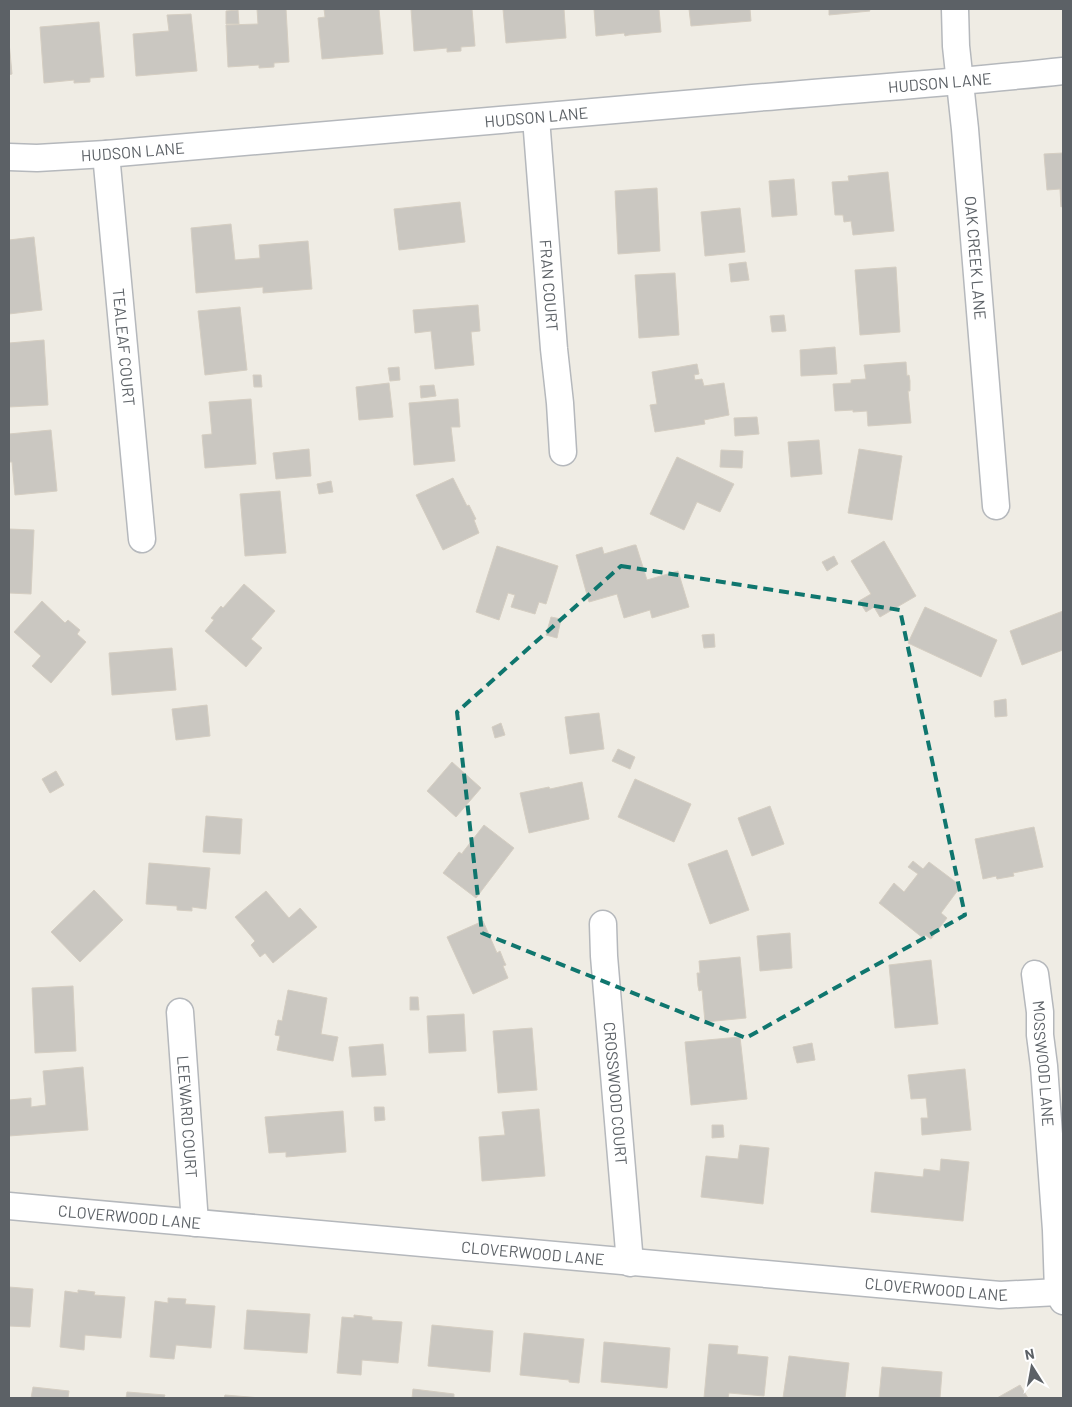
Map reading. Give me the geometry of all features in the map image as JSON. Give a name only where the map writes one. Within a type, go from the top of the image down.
[{"type":"street","name":"OAK CREEK LANE","points":[[954,9],[996,506]]},
{"type":"street","name":"HUDSON LANE","points":[[9,157],[37,158],[106,154],[960,82],[1063,71]]},
{"type":"street","name":"FRAN COURT","points":[[536,118],[563,452]]},
{"type":"street","name":"TEALEAF COURT","points":[[106,154],[142,539]]},
{"type":"street","name":"CROSSWOOD COURT","points":[[603,924],[604,956],[630,1262]]},
{"type":"street","name":"MOSSWOOD LANE","points":[[1035,974],[1040,1012],[1040,1035],[1044,1066],[1060,1296]]},
{"type":"street","name":"LEEWARD COURT","points":[[180,1012],[195,1223]]},
{"type":"street","name":"CLOVERWOOD LANE","points":[[9,1206],[1000,1295],[1060,1296]]},
{"type":"highlighted area","points":[[621,566],[900,610],[965,915],[746,1038],[482,933],[457,712]]},
{"type":"building","points":[[257,9],[286,9],[289,62],[274,63],[274,67],[259,68],[259,65],[228,67],[226,25],[258,24]]},
{"type":"building","points":[[324,9],[379,9],[383,54],[322,59],[318,18],[325,17]]},
{"type":"building","points":[[411,9],[472,9],[475,46],[461,47],[461,51],[447,52],[447,48],[414,51]]},
{"type":"building","points":[[503,9],[564,9],[566,38],[506,43]]},
{"type":"building","points":[[594,9],[659,9],[661,32],[625,36],[624,33],[596,36]]},
{"type":"building","points":[[689,9],[750,9],[751,21],[691,26]]},
{"type":"building","points":[[829,9],[869,9],[870,11],[829,15]]},
{"type":"building","points":[[238,10],[239,24],[226,24],[226,11]]},
{"type":"building","points":[[191,14],[197,71],[136,76],[133,34],[169,31],[167,15]]},
{"type":"building","points":[[99,22],[104,77],[90,78],[90,82],[74,83],[74,80],[44,83],[40,27]]},
{"type":"building","points":[[9,42],[12,74],[9,75]]},
{"type":"building","points":[[1063,153],[1063,206],[1061,207],[1060,189],[1047,190],[1044,154]]},
{"type":"building","points":[[888,172],[894,231],[853,235],[851,221],[844,222],[843,215],[835,215],[832,182],[849,181],[848,176]]},
{"type":"building","points":[[794,179],[797,215],[772,217],[769,181]]},
{"type":"building","points":[[657,188],[660,251],[618,254],[615,191]]},
{"type":"building","points":[[460,202],[465,242],[399,250],[394,209]]},
{"type":"building","points":[[740,208],[745,252],[705,256],[701,212]]},
{"type":"building","points":[[231,224],[235,260],[260,258],[259,245],[308,241],[312,289],[263,293],[263,287],[196,293],[191,228]]},
{"type":"building","points":[[34,237],[42,310],[9,314],[9,240]]},
{"type":"building","points":[[746,262],[749,280],[731,282],[729,264]]},
{"type":"building","points":[[896,267],[900,332],[860,335],[855,270]]},
{"type":"building","points":[[675,273],[679,335],[639,338],[635,275]]},
{"type":"building","points":[[478,305],[480,331],[471,332],[474,365],[435,369],[431,331],[415,333],[413,310]]},
{"type":"building","points":[[240,307],[247,370],[205,375],[198,311]]},
{"type":"building","points":[[784,315],[786,331],[772,332],[770,316]]},
{"type":"building","points":[[44,340],[48,405],[9,407],[9,343]]},
{"type":"building","points":[[835,347],[837,374],[801,376],[800,350]]},
{"type":"building","points":[[906,362],[907,376],[909,375],[910,381],[910,391],[908,391],[911,423],[868,426],[867,411],[835,411],[833,384],[851,383],[851,380],[866,379],[864,365]]},
{"type":"building","points":[[697,364],[699,374],[694,375],[695,380],[702,379],[704,386],[724,383],[729,415],[704,420],[705,424],[655,432],[650,405],[657,404],[652,372]]},
{"type":"building","points":[[399,367],[400,380],[390,381],[388,368]]},
{"type":"building","points":[[253,375],[261,375],[262,387],[254,387]]},
{"type":"building","points":[[389,383],[393,417],[359,420],[356,387]]},
{"type":"building","points":[[434,385],[436,396],[421,398],[420,386]]},
{"type":"building","points":[[251,399],[256,464],[205,468],[202,435],[212,434],[209,402]]},
{"type":"building","points":[[458,399],[460,427],[451,427],[455,461],[414,465],[409,403]]},
{"type":"building","points":[[757,417],[759,434],[735,436],[734,418]]},
{"type":"building","points":[[51,430],[57,491],[15,495],[12,462],[9,462],[9,434]]},
{"type":"building","points":[[819,440],[822,474],[791,477],[788,442]]},
{"type":"building","points":[[309,449],[311,476],[276,479],[273,453]]},
{"type":"building","points":[[859,449],[902,456],[892,520],[848,513]]},
{"type":"building","points":[[721,450],[743,451],[742,468],[720,467]]},
{"type":"building","points":[[677,457],[734,484],[720,512],[697,502],[684,530],[650,514]]},
{"type":"building","points":[[453,478],[476,519],[474,520],[479,533],[443,550],[416,495]]},
{"type":"building","points":[[331,481],[333,492],[319,494],[317,484]]},
{"type":"building","points":[[280,491],[286,553],[245,556],[240,494]]},
{"type":"building","points":[[9,529],[34,530],[31,594],[9,593]]},
{"type":"building","points":[[884,541],[916,596],[880,617],[874,607],[866,612],[859,601],[871,594],[851,561]]},
{"type":"building","points":[[636,545],[647,580],[678,571],[689,607],[652,618],[650,610],[624,618],[617,594],[589,602],[576,555],[602,547],[604,554]]},
{"type":"building","points":[[497,546],[558,566],[546,604],[539,602],[535,614],[511,607],[515,595],[508,593],[499,620],[476,612]]},
{"type":"building","points":[[834,556],[838,564],[827,571],[822,562]]},
{"type":"building","points":[[244,584],[275,611],[251,639],[262,648],[246,667],[205,631],[214,620],[211,618],[221,606],[223,608]]},
{"type":"building","points":[[42,601],[65,623],[68,620],[80,630],[77,634],[86,642],[51,683],[32,666],[41,656],[14,632]]},
{"type":"building","points":[[925,607],[997,640],[981,677],[908,643]]},
{"type":"building","points":[[1063,611],[1063,650],[1022,665],[1010,631]]},
{"type":"building","points":[[551,617],[561,619],[557,638],[546,635]]},
{"type":"building","points":[[714,634],[715,647],[704,648],[702,635]]},
{"type":"building","points":[[172,648],[176,690],[112,695],[109,653]]},
{"type":"building","points":[[1006,699],[1007,716],[995,717],[994,701]]},
{"type":"building","points":[[207,705],[210,736],[176,740],[172,709]]},
{"type":"building","points":[[599,713],[604,749],[570,754],[565,717]]},
{"type":"building","points":[[501,723],[505,735],[495,738],[492,727]]},
{"type":"building","points":[[618,749],[635,757],[630,769],[612,761]]},
{"type":"building","points":[[452,762],[481,788],[456,817],[427,791]]},
{"type":"building","points":[[56,771],[64,785],[50,793],[42,779]]},
{"type":"building","points":[[635,779],[691,804],[674,842],[618,817]]},
{"type":"building","points":[[582,782],[589,819],[529,833],[520,793]]},
{"type":"building","points":[[770,806],[784,844],[752,856],[738,818]]},
{"type":"building","points":[[206,816],[242,819],[240,854],[203,852]]},
{"type":"building","points":[[484,825],[514,848],[476,898],[443,873],[459,852],[462,854]]},
{"type":"building","points":[[1034,827],[1043,867],[1013,873],[1014,876],[997,879],[996,876],[983,879],[975,839]]},
{"type":"building","points":[[727,850],[749,910],[710,924],[688,864]]},
{"type":"building","points":[[913,861],[923,869],[929,862],[961,886],[941,913],[947,918],[931,939],[925,935],[923,938],[879,903],[894,883],[904,892],[918,874],[908,867]]},
{"type":"building","points":[[149,863],[210,868],[206,909],[192,907],[192,911],[177,910],[177,906],[146,904]]},
{"type":"building","points":[[94,890],[123,920],[80,962],[51,932]]},
{"type":"building","points":[[266,891],[289,918],[300,908],[317,927],[273,963],[265,953],[260,957],[251,945],[255,941],[235,917]]},
{"type":"building","points":[[483,921],[497,953],[500,951],[506,965],[503,966],[508,978],[473,994],[447,937]]},
{"type":"building","points":[[790,933],[792,968],[760,971],[757,936]]},
{"type":"building","points":[[740,957],[746,1018],[705,1022],[702,990],[699,991],[698,986],[697,973],[700,973],[699,961]]},
{"type":"building","points":[[931,960],[938,1024],[895,1028],[889,965]]},
{"type":"building","points":[[73,986],[76,1051],[35,1053],[32,988]]},
{"type":"building","points":[[288,990],[327,998],[321,1034],[338,1037],[333,1061],[277,1050],[280,1036],[275,1035],[278,1020],[282,1021]]},
{"type":"building","points":[[410,997],[418,997],[419,1010],[410,1010]]},
{"type":"building","points":[[464,1014],[466,1051],[429,1053],[427,1016]]},
{"type":"building","points":[[532,1028],[537,1090],[498,1093],[493,1031]]},
{"type":"building","points":[[740,1037],[747,1099],[691,1105],[685,1042]]},
{"type":"building","points":[[812,1043],[815,1060],[797,1063],[793,1047]]},
{"type":"building","points":[[383,1044],[386,1075],[352,1077],[349,1047]]},
{"type":"building","points":[[83,1067],[88,1130],[9,1136],[9,1100],[31,1098],[31,1107],[46,1105],[43,1071]]},
{"type":"building","points":[[965,1069],[971,1130],[922,1135],[921,1118],[928,1118],[926,1098],[911,1099],[908,1075]]},
{"type":"building","points":[[374,1107],[384,1107],[385,1120],[375,1121]]},
{"type":"building","points":[[539,1109],[545,1176],[482,1181],[479,1137],[505,1135],[502,1112]]},
{"type":"building","points":[[343,1111],[346,1152],[286,1157],[286,1152],[269,1153],[265,1117]]},
{"type":"building","points":[[712,1125],[723,1125],[724,1137],[712,1138]]},
{"type":"building","points":[[740,1145],[769,1148],[763,1204],[701,1197],[706,1156],[738,1159]]},
{"type":"building","points":[[941,1159],[969,1162],[963,1221],[871,1212],[875,1172],[923,1177],[924,1169],[940,1171]]},
{"type":"building","points":[[9,1287],[33,1289],[30,1327],[9,1326]]},
{"type":"building","points":[[78,1290],[95,1292],[94,1295],[125,1297],[121,1338],[85,1335],[84,1350],[60,1347],[65,1291],[78,1293]]},
{"type":"building","points":[[168,1298],[186,1299],[185,1304],[215,1306],[211,1348],[176,1345],[174,1359],[150,1357],[155,1301],[168,1303]]},
{"type":"building","points":[[247,1310],[310,1314],[307,1353],[244,1349]]},
{"type":"building","points":[[354,1315],[372,1317],[372,1320],[402,1322],[398,1363],[362,1360],[361,1375],[337,1373],[342,1317],[354,1318]]},
{"type":"building","points":[[432,1325],[493,1331],[490,1372],[428,1366]]},
{"type":"building","points":[[524,1333],[584,1339],[579,1383],[569,1382],[569,1380],[520,1375]]},
{"type":"building","points":[[604,1342],[670,1348],[667,1388],[601,1382]]},
{"type":"building","points":[[709,1344],[738,1346],[737,1354],[768,1357],[764,1396],[729,1393],[728,1398],[704,1398]]},
{"type":"building","points":[[789,1356],[849,1363],[845,1398],[783,1398]]},
{"type":"building","points":[[882,1367],[942,1372],[940,1398],[879,1398]]},
{"type":"building","points":[[1020,1385],[1028,1398],[997,1398]]},
{"type":"building","points":[[33,1387],[69,1391],[68,1398],[31,1398]]},
{"type":"building","points":[[413,1389],[454,1394],[454,1398],[412,1398]]},
{"type":"building","points":[[127,1392],[165,1395],[164,1398],[126,1398]]},
{"type":"building","points":[[225,1395],[261,1398],[224,1398]]}]
